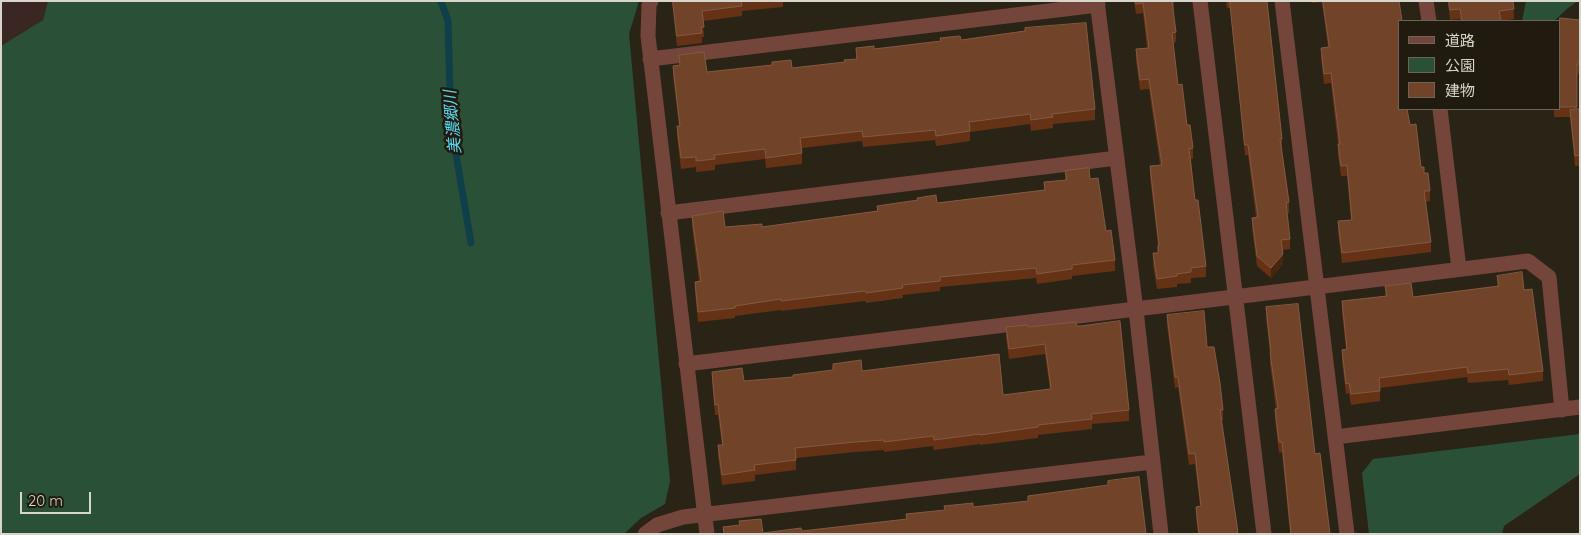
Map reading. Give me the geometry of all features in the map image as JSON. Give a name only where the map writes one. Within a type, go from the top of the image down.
[{"type":"street","points":[[651,1],[649,5],[648,36],[650,59],[707,534]]},
{"type":"street","points":[[1200,1],[1264,534]]},
{"type":"street","points":[[1282,1],[1346,534]]},
{"type":"street","points":[[1426,1],[1429,20]]},
{"type":"street","points":[[650,59],[1097,3],[1136,310],[1161,534]]},
{"type":"street","points":[[1440,110],[1459,269]]},
{"type":"street","points":[[668,213],[1117,158]]},
{"type":"street","points":[[686,364],[1528,261],[1549,277],[1562,410]]},
{"type":"street","points":[[1335,437],[1580,408]]},
{"type":"street","points":[[645,534],[657,525],[682,517],[705,516],[1152,462]]},
{"type":"shaded area","points":[[1,1],[48,1],[43,20],[1,46]]},
{"type":"green space","points":[[48,1],[639,1],[629,34],[670,481],[665,504],[641,518],[624,534],[1,534],[1,46],[43,20]]},
{"type":"green space","points":[[1526,1],[1578,1],[1555,20],[1522,20]]},
{"type":"green space","points":[[1580,434],[1580,474],[1504,526],[1502,534],[1369,534],[1362,473],[1373,459]]},
{"type":"building","points":[[673,1],[741,1],[742,6],[702,11],[704,27],[701,27],[702,33],[677,36]]},
{"type":"building","points":[[1135,1],[1172,1],[1176,32],[1172,33],[1178,85],[1182,84],[1187,125],[1190,125],[1193,148],[1189,149],[1195,200],[1198,200],[1206,266],[1191,268],[1191,272],[1177,274],[1177,276],[1157,279],[1153,253],[1158,253],[1159,245],[1150,166],[1162,165],[1149,79],[1140,80],[1136,49],[1149,48],[1143,3],[1136,4]]},
{"type":"building","points":[[1230,1],[1267,1],[1282,139],[1280,139],[1289,202],[1286,203],[1290,239],[1281,240],[1283,254],[1271,268],[1257,256],[1252,218],[1258,217],[1248,145],[1245,145]]},
{"type":"building","points":[[1323,1],[1399,1],[1402,20],[1398,20],[1398,110],[1407,110],[1410,125],[1416,124],[1421,167],[1424,167],[1424,173],[1428,173],[1430,191],[1424,191],[1431,242],[1342,253],[1338,221],[1352,220],[1347,165],[1341,166],[1331,73],[1324,74],[1321,48],[1329,47]]},
{"type":"building","points":[[1449,1],[1513,1],[1514,9],[1499,11],[1501,20],[1462,20],[1460,9],[1450,10]]},
{"type":"building","points":[[1560,18],[1580,20],[1580,64],[1577,64],[1577,107],[1561,107]]},
{"type":"building","points":[[1086,23],[1095,109],[1052,114],[1053,117],[1031,120],[1030,114],[969,122],[970,131],[936,136],[935,130],[863,137],[862,131],[800,138],[802,153],[766,158],[765,149],[714,155],[715,159],[696,161],[696,157],[681,158],[677,126],[680,126],[673,66],[680,65],[679,55],[704,52],[707,72],[772,65],[772,62],[791,60],[792,68],[857,59],[856,48],[874,46],[874,49],[941,41],[940,38],[960,36],[961,40],[1025,31],[1025,28]]},
{"type":"building","points":[[1580,109],[1580,155],[1575,156],[1570,110]]},
{"type":"building","points":[[1089,168],[1090,179],[1098,178],[1106,231],[1111,230],[1115,260],[1072,265],[1072,269],[1037,274],[1036,268],[940,277],[940,281],[902,285],[903,288],[781,301],[781,299],[735,306],[735,308],[698,312],[695,282],[701,281],[692,216],[723,211],[725,227],[762,224],[762,227],[878,211],[877,206],[918,200],[917,198],[936,195],[937,203],[1045,190],[1044,182],[1067,180],[1065,171]]},
{"type":"building","points":[[1522,272],[1524,290],[1532,289],[1543,371],[1509,375],[1508,369],[1468,373],[1467,367],[1379,378],[1380,391],[1351,394],[1349,383],[1346,384],[1342,350],[1347,349],[1342,301],[1387,296],[1385,286],[1411,283],[1413,297],[1499,286],[1497,276]]},
{"type":"building","points":[[1298,304],[1315,454],[1320,453],[1330,534],[1291,534],[1282,442],[1279,442],[1275,409],[1278,408],[1266,307]]},
{"type":"building","points":[[1204,311],[1207,347],[1214,347],[1220,383],[1223,410],[1220,410],[1238,532],[1236,534],[1199,534],[1196,507],[1201,506],[1195,453],[1189,454],[1178,377],[1175,377],[1167,315]]},
{"type":"building","points":[[1120,321],[1129,410],[1091,414],[1092,419],[1038,425],[1038,427],[980,435],[934,440],[933,436],[884,442],[884,440],[795,448],[796,460],[754,465],[755,470],[722,475],[718,445],[723,445],[718,404],[715,405],[712,372],[742,368],[744,381],[793,377],[793,375],[833,370],[833,364],[861,360],[862,371],[999,354],[1003,395],[1051,388],[1045,344],[1009,349],[1006,327],[1027,325],[1028,327],[1076,322],[1077,326],[1080,326]]},
{"type":"building","points":[[1139,477],[1146,534],[724,534],[723,527],[740,525],[739,521],[761,519],[763,533],[801,528],[802,531],[907,519],[906,514],[945,510],[944,506],[973,503],[973,507],[1028,501],[1028,496],[1108,485],[1108,481]]},
{"type":"waterway","name":"美濃郷川","points":[[441,1],[448,21],[451,125],[471,243]]}]
